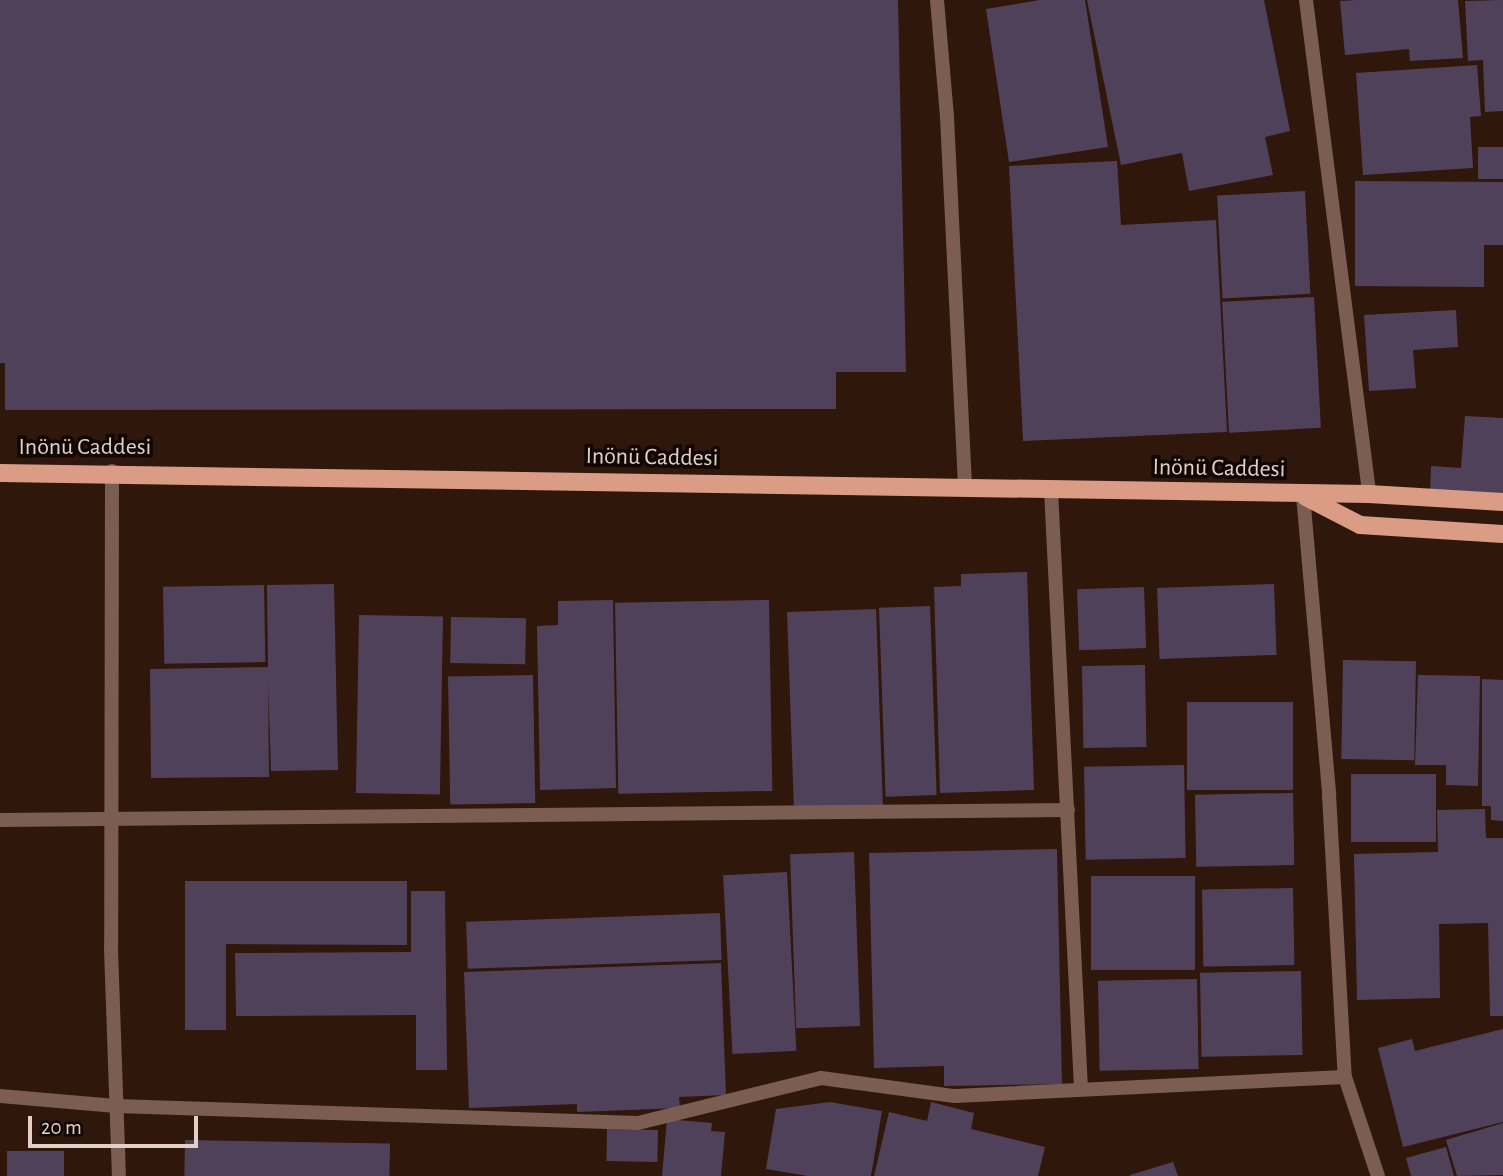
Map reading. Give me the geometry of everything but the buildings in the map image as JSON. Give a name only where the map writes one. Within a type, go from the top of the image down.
[{"type":"main road","name":"Inönü Caddesi","points":[[0,473],[112,471],[965,489],[1369,494],[1503,502]]},
{"type":"main road","name":"Inönü Caddesi","points":[[1303,495],[1360,525],[1503,534]]},
{"type":"street","points":[[937,0],[947,117],[965,489]]},
{"type":"street","points":[[1306,0],[1369,494]]},
{"type":"street","points":[[112,471],[112,817],[119,1176]]},
{"type":"street","points":[[1051,490],[1082,1088]]},
{"type":"street","points":[[1303,495],[1329,795],[1345,1077],[1378,1176]]},
{"type":"street","points":[[0,820],[1068,810]]},
{"type":"street","points":[[0,1096],[116,1106],[638,1123],[821,1078],[955,1096],[1345,1077]]}]
